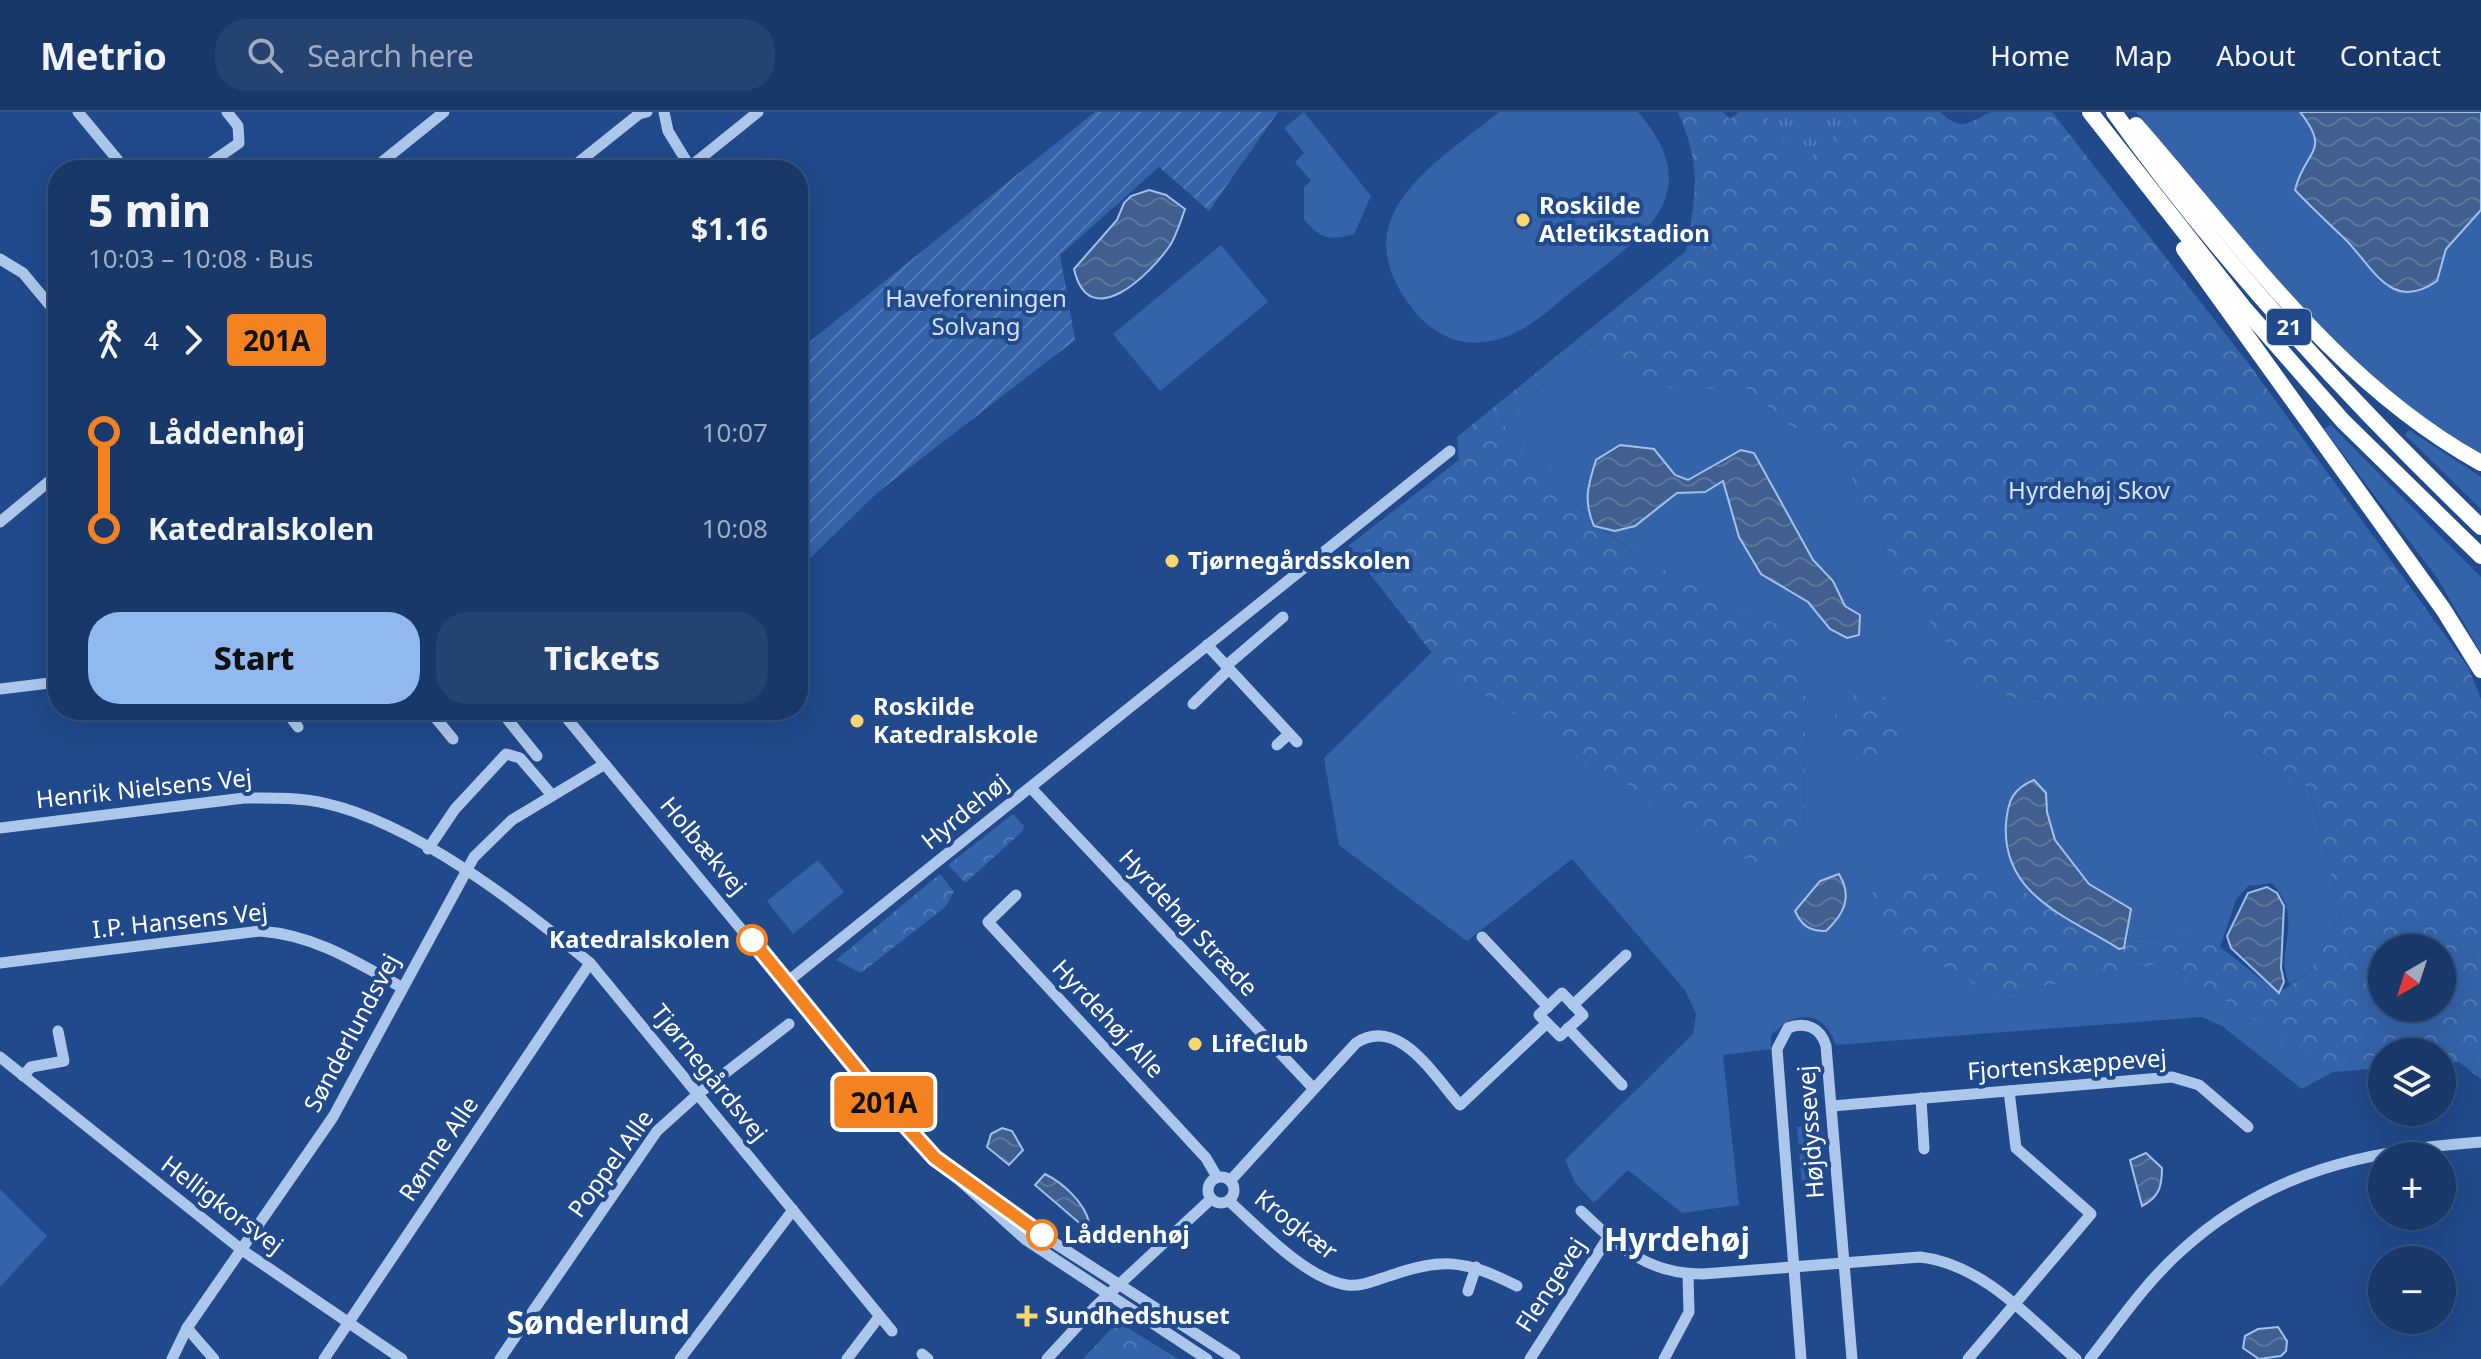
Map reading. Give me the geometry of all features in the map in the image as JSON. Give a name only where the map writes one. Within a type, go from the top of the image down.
[{"type":"highway","name":"21","points":[[2090,112],[2244,308],[2343,421],[2481,556]]},
{"type":"highway","name":"21","points":[[2114,112],[2205,228],[2312,353],[2481,527]]},
{"type":"highway","points":[[2124,112],[2294,311],[2335,354],[2412,419],[2481,463]]},
{"type":"highway","points":[[2147,186],[2180,243],[2443,609],[2481,670]]},
{"type":"street","points":[[78,112],[118,160]]},
{"type":"street","points":[[214,160],[239,143],[238,126],[227,112]]},
{"type":"street","points":[[384,160],[444,112]]},
{"type":"street","points":[[582,160],[639,114],[647,112]]},
{"type":"street","points":[[664,112],[668,131],[684,160]]},
{"type":"street","points":[[698,160],[758,112]]},
{"type":"street","points":[[0,259],[23,273],[48,303]]},
{"type":"street","name":"Hyrdehøj","points":[[787,982],[1450,451]]},
{"type":"street","points":[[0,522],[48,482]]},
{"type":"street","points":[[1193,704],[1283,617]]},
{"type":"street","points":[[1207,645],[1293,738],[1277,745]]},
{"type":"street","points":[[0,689],[48,683]]},
{"type":"street","points":[[293,720],[298,727]]},
{"type":"street","points":[[437,720],[453,739]]},
{"type":"street","points":[[508,720],[537,756]]},
{"type":"street","name":"Holbækvej","points":[[568,720],[878,1095],[935,1158],[1023,1237],[1207,1359]]},
{"type":"street","points":[[428,849],[455,809],[506,754],[520,758],[551,794]]},
{"type":"street","name":"Sønderlundsvej","points":[[172,1359],[187,1328],[333,1117],[465,872],[495,834],[551,794],[605,764]]},
{"type":"street","name":"Hyrdehøj Stræde","points":[[1031,788],[1314,1089]]},
{"type":"street","name":"Henrik Nielsens Vej","points":[[0,828],[244,798],[281,798],[325,803],[385,825],[465,872]]},
{"type":"street","name":"Tjørnegårdsvej","points":[[465,872],[533,916],[590,963],[892,1331]]},
{"type":"street","name":"Hyrdehøj Alle","points":[[1016,895],[988,922],[1206,1158],[1217,1177]]},
{"type":"street","name":"I.P. Hansens Vej","points":[[0,963],[260,931],[288,933],[316,941],[401,987]]},
{"type":"street","points":[[1482,937],[1548,1007]]},
{"type":"street","points":[[1573,1005],[1626,955]]},
{"type":"street","name":"Rønne Alle","points":[[324,1359],[590,963]]},
{"type":"street","points":[[1562,993],[1583,1015],[1560,1036],[1539,1015],[1548,1007],[1562,993]]},
{"type":"street","points":[[1230,1181],[1356,1043],[1379,1034],[1402,1042],[1460,1105],[1547,1023]]},
{"type":"street","name":"Poppel Alle","points":[[500,1359],[657,1131],[698,1094],[789,1024]]},
{"type":"street","name":"Højdyssevej","points":[[1801,1359],[1777,1049],[1782,1034],[1788,1028],[1812,1027],[1824,1038],[1852,1359]]},
{"type":"street","points":[[1568,1028],[1622,1085]]},
{"type":"street","points":[[23,1076],[31,1067],[64,1061],[58,1031]]},
{"type":"street","name":"Helligkorsvej","points":[[0,1057],[242,1250],[402,1359]]},
{"type":"street","name":"Fjortenskæppevej","points":[[1832,1106],[2185,1078],[2199,1085],[2248,1127]]},
{"type":"street","points":[[1968,1359],[2091,1214],[2016,1148],[2009,1091]]},
{"type":"street","points":[[1921,1098],[1924,1149]]},
{"type":"street","points":[[2090,1359],[2153,1279],[2182,1250],[2274,1188],[2329,1165],[2385,1151],[2481,1142]]},
{"type":"street","name":"Holbækvej","points":[[935,1158],[1119,1285],[1235,1359]]},
{"type":"street","points":[[1217,1177],[1230,1181],[1234,1193],[1229,1201],[1220,1204],[1211,1199],[1208,1186],[1217,1177]]},
{"type":"street","points":[[1047,1359],[1108,1295],[1211,1199]]},
{"type":"street","name":"Krogkær","points":[[1229,1201],[1312,1270],[1339,1283],[1367,1283],[1427,1263],[1458,1262],[1517,1286]]},
{"type":"street","points":[[680,1359],[793,1210]]},
{"type":"street","points":[[1581,1211],[1652,1267],[1688,1274],[1920,1257],[1942,1259],[1976,1275],[2076,1359]]},
{"type":"street","name":"Flengevej","points":[[1530,1359],[1609,1236]]},
{"type":"street","points":[[1468,1291],[1476,1267]]},
{"type":"street","points":[[1664,1359],[1689,1312],[1688,1274]]},
{"type":"street","points":[[847,1359],[879,1317]]},
{"type":"street","points":[[187,1328],[214,1359]]},
{"type":"green space","name":"Haveforeningen Solvang","points":[[1095,112],[1278,112],[1209,211],[1159,167],[1060,255],[1075,340],[878,492],[808,560],[808,343]]},
{"type":"green space","points":[[1304,112],[1371,196],[1354,234],[1326,237],[1304,219],[1304,187],[1311,181],[1295,162],[1304,153],[1284,128]]},
{"type":"green space","name":"Roskilde Atletikstadion","points":[[1499,112],[1638,112],[1659,142],[1668,168],[1667,191],[1658,213],[1643,232],[1544,314],[1510,335],[1484,342],[1464,342],[1446,336],[1422,319],[1394,278],[1386,248],[1390,221],[1403,197],[1423,174]]},
{"type":"green space","name":"Hyrdehøj Skov","points":[[1678,112],[1723,112],[1730,119],[1739,112],[1940,112],[1961,124],[1992,112],[2052,112],[2249,364],[2468,667],[2481,699],[2481,1079],[2456,1062],[2456,1038],[2368,1038],[2368,1069],[2333,1072],[2167,962],[1995,996],[1902,942],[1868,909],[1875,884],[1979,865],[2119,949],[2127,941],[2181,932],[2197,935],[2220,947],[2279,993],[2310,971],[2341,916],[2310,789],[2257,751],[2209,702],[2012,698],[1976,678],[1932,625],[1884,544],[1838,451],[1782,421],[1749,389],[1644,388],[1597,341],[1500,421],[1586,514],[1594,529],[1606,532],[1651,564],[1799,635],[1806,684],[1804,825],[1771,864],[1749,861],[1446,671],[1348,546],[1459,460],[1457,437],[1686,251],[1695,180],[1691,149]]},
{"type":"green space","points":[[1758,112],[1862,112],[1802,164],[1768,119]]},
{"type":"green space","points":[[2136,112],[2481,112],[2481,455],[2389,393],[2330,340],[2273,277]]},
{"type":"green space","points":[[1221,245],[1268,302],[1160,391],[1113,334]]},
{"type":"green space","points":[[1597,341],[1644,388],[1749,389],[1782,421],[1838,451],[1884,544],[2012,698],[2209,701],[2257,751],[2310,789],[2341,916],[2310,971],[2290,984],[2285,972],[2287,910],[2272,883],[2248,886],[2236,900],[2220,947],[2195,937],[2174,934],[2127,941],[2131,909],[2089,884],[2055,840],[2047,812],[2046,793],[2020,877],[2046,908],[1979,865],[1995,996],[2167,962],[2333,1072],[2302,1089],[2222,1026],[2202,1017],[1836,1045],[1824,1024],[1808,1017],[1799,1018],[1789,1021],[1771,1035],[1771,1049],[1723,1055],[1739,1205],[1682,1213],[1628,1170],[1594,1203],[1576,1184],[1565,1160],[1693,1034],[1696,1014],[1685,990],[1572,859],[1467,941],[1339,845],[1324,758],[1432,652],[1446,671],[1674,814],[1775,855],[1804,825],[1806,684],[1651,564],[1607,532],[1594,529],[1586,514],[1500,421]]},
{"type":"green space","points":[[2331,425],[2481,577],[2481,653],[2438,579],[2324,429]]},
{"type":"green space","points":[[2409,430],[2481,477],[2481,509],[2405,435]]},
{"type":"green space","points":[[1868,692],[1887,698],[1897,708],[1903,727],[1897,746],[1887,756],[1868,762],[1849,756],[1839,746],[1833,727],[1839,708],[1849,698]]},
{"type":"green space","points":[[1013,814],[1024,826],[1022,832],[965,883],[948,865]]},
{"type":"green space","points":[[818,860],[844,892],[793,934],[767,901]]},
{"type":"green space","points":[[940,874],[954,892],[945,907],[861,973],[836,960]]},
{"type":"green space","points":[[1822,1125],[1827,1183],[1802,1185],[1797,1127]]},
{"type":"green space","points":[[0,1189],[47,1236],[0,1287]]},
{"type":"green space","points":[[1123,1325],[1178,1359],[1083,1359],[1111,1329]]},
{"type":"water","points":[[2300,112],[2481,112],[2481,210],[2446,249],[2437,281],[2421,290],[2407,292],[2383,282],[2295,190],[2315,144],[2309,125]]},
{"type":"water","points":[[1149,190],[1166,195],[1185,209],[1171,244],[1150,270],[1121,292],[1106,298],[1093,297],[1082,288],[1074,269],[1117,220],[1124,203],[1131,196]]},
{"type":"water","points":[[1620,445],[1654,449],[1675,475],[1688,480],[1741,450],[1754,453],[1813,560],[1833,581],[1845,606],[1860,615],[1859,635],[1847,638],[1830,629],[1808,602],[1761,574],[1739,537],[1723,481],[1705,492],[1677,493],[1635,526],[1615,531],[1594,526],[1588,493],[1596,460]]},
{"type":"water","points":[[2034,780],[2046,793],[2047,812],[2055,840],[2089,884],[2131,909],[2124,948],[2119,949],[2042,901],[2026,887],[2015,869],[2007,848],[2008,808],[2016,791]]},
{"type":"water","points":[[1839,874],[1846,898],[1842,912],[1826,931],[1807,927],[1795,911],[1820,881]]},
{"type":"water","points":[[2267,887],[2277,893],[2284,906],[2281,968],[2284,982],[2279,993],[2231,948],[2227,936],[2248,893]]},
{"type":"water","points":[[1002,1128],[1012,1131],[1023,1150],[1009,1165],[987,1147],[991,1134]]},
{"type":"water","points":[[2146,1153],[2162,1168],[2162,1175],[2156,1195],[2142,1206],[2130,1160]]},
{"type":"water","points":[[1045,1174],[1078,1200],[1089,1222],[1084,1227],[1035,1185]]},
{"type":"water","points":[[2278,1327],[2287,1341],[2286,1351],[2281,1356],[2259,1359],[2243,1348],[2245,1336],[2258,1329]]},
{"type":"bus line","name":"201A","points":[[752,940],[878,1095],[935,1158],[1042,1235]]},
{"type":"place","name":"Roskilde Atletikstadion","points":[[1523,220]]},
{"type":"place","name":"Tjørnegårdsskolen","points":[[1172,561]]},
{"type":"place","name":"Roskilde Katedralskole","points":[[857,721]]},
{"type":"place","name":"Katedralskolen","points":[[752,940]]},
{"type":"place","name":"LifeClub","points":[[1195,1044]]},
{"type":"place","name":"Låddenhøj","points":[[1042,1235]]},
{"type":"place","name":"Sundhedshuset","points":[[1027,1316]]},
{"type":"district","name":"Hyrdehøj","points":[[1677,1240]]},
{"type":"district","name":"Sønderlund","points":[[598,1323]]}]
